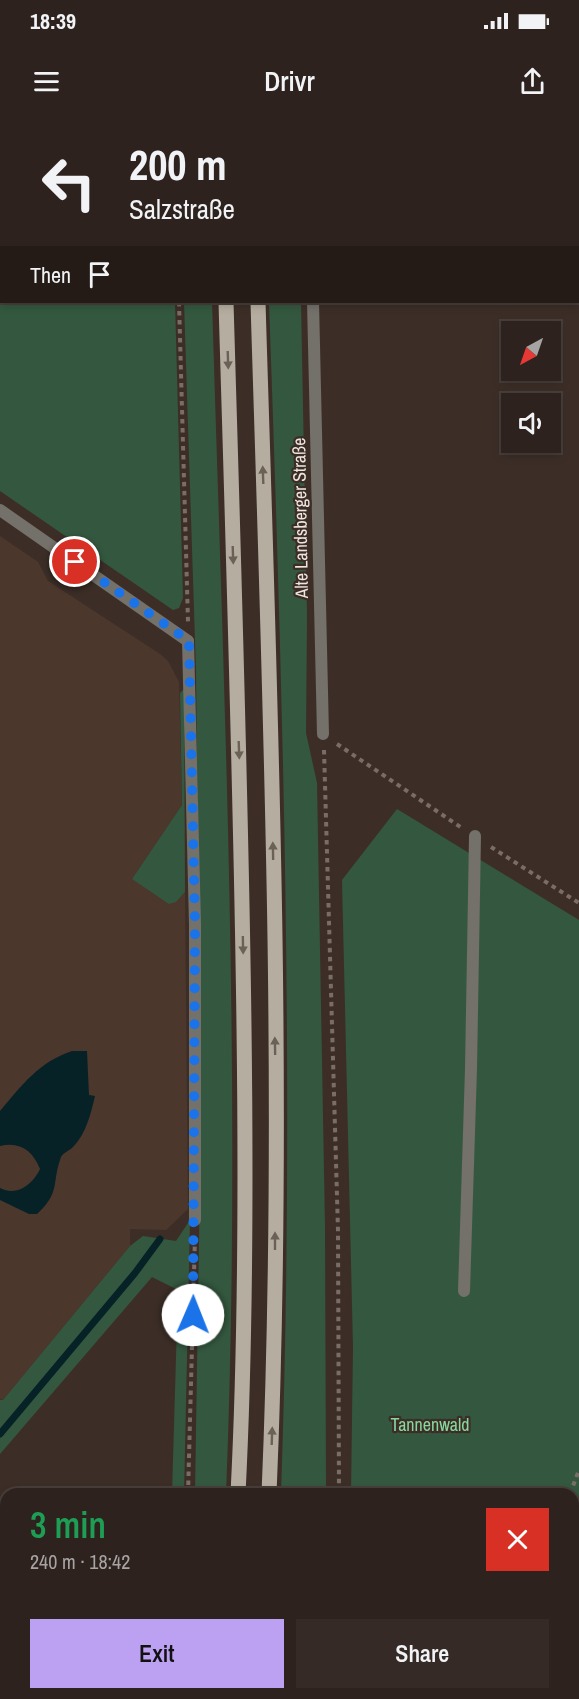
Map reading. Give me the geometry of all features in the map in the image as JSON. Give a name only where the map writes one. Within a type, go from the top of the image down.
[{"type":"main road","points":[[226,303],[243,885],[245,1072],[244,1275],[238,1488]]},
{"type":"main road","points":[[258,303],[269,682],[276,1113],[274,1378],[270,1488]]},
{"type":"street","name":"Alte Landsberger Straße","points":[[313,303],[323,734]]},
{"type":"street","points":[[0,510],[189,641],[195,924],[195,1220]]},
{"type":"street","points":[[464,1291],[471,1069],[474,836]]},
{"type":"path","points":[[179,303],[189,641]]},
{"type":"path","points":[[323,734],[359,760]]},
{"type":"path","points":[[323,734],[338,1231],[339,1488]]},
{"type":"path","points":[[188,1488],[195,1220]]},
{"type":"path","points":[[572,1488],[579,1470]]},
{"type":"shaded area","points":[[0,536],[38,562],[48,581],[160,654],[168,661],[179,682],[182,805],[132,879],[176,902],[185,892],[188,1209],[166,1230],[130,1229],[130,1246],[3,1400],[0,1399]]},
{"type":"green space","points":[[0,303],[175,303],[183,598],[179,608],[173,610],[0,491]]},
{"type":"green space","points":[[184,303],[212,303],[230,898],[232,1047],[232,1196],[226,1488],[195,1488],[201,1117],[196,671]]},
{"type":"green space","points":[[269,303],[301,303],[307,616],[306,733],[317,783],[325,1228],[326,1488],[281,1488],[287,1196],[287,1047],[279,600]]},
{"type":"green space","points":[[184,689],[185,892],[176,902],[169,904],[132,879],[182,805],[180,693]]},
{"type":"green space","name":"Tannenwald","points":[[397,809],[579,920],[579,1488],[351,1488],[353,1347],[342,880]]},
{"type":"green space","points":[[190,1220],[184,1488],[172,1488],[178,1290],[152,1277],[0,1454],[0,1400],[3,1400],[130,1246],[143,1236],[176,1241]]},
{"type":"water","points":[[72,1051],[87,1051],[89,1095],[95,1096],[92,1109],[78,1142],[61,1157],[49,1200],[37,1214],[29,1214],[0,1200],[0,1188],[12,1191],[24,1188],[40,1169],[30,1152],[20,1146],[0,1146],[0,1111],[24,1083],[41,1068],[50,1061]]},
{"type":"waterway","points":[[0,1434],[135,1273],[160,1239]]},
{"type":"route","points":[[75,562],[189,641],[195,924],[193,1315]]}]
